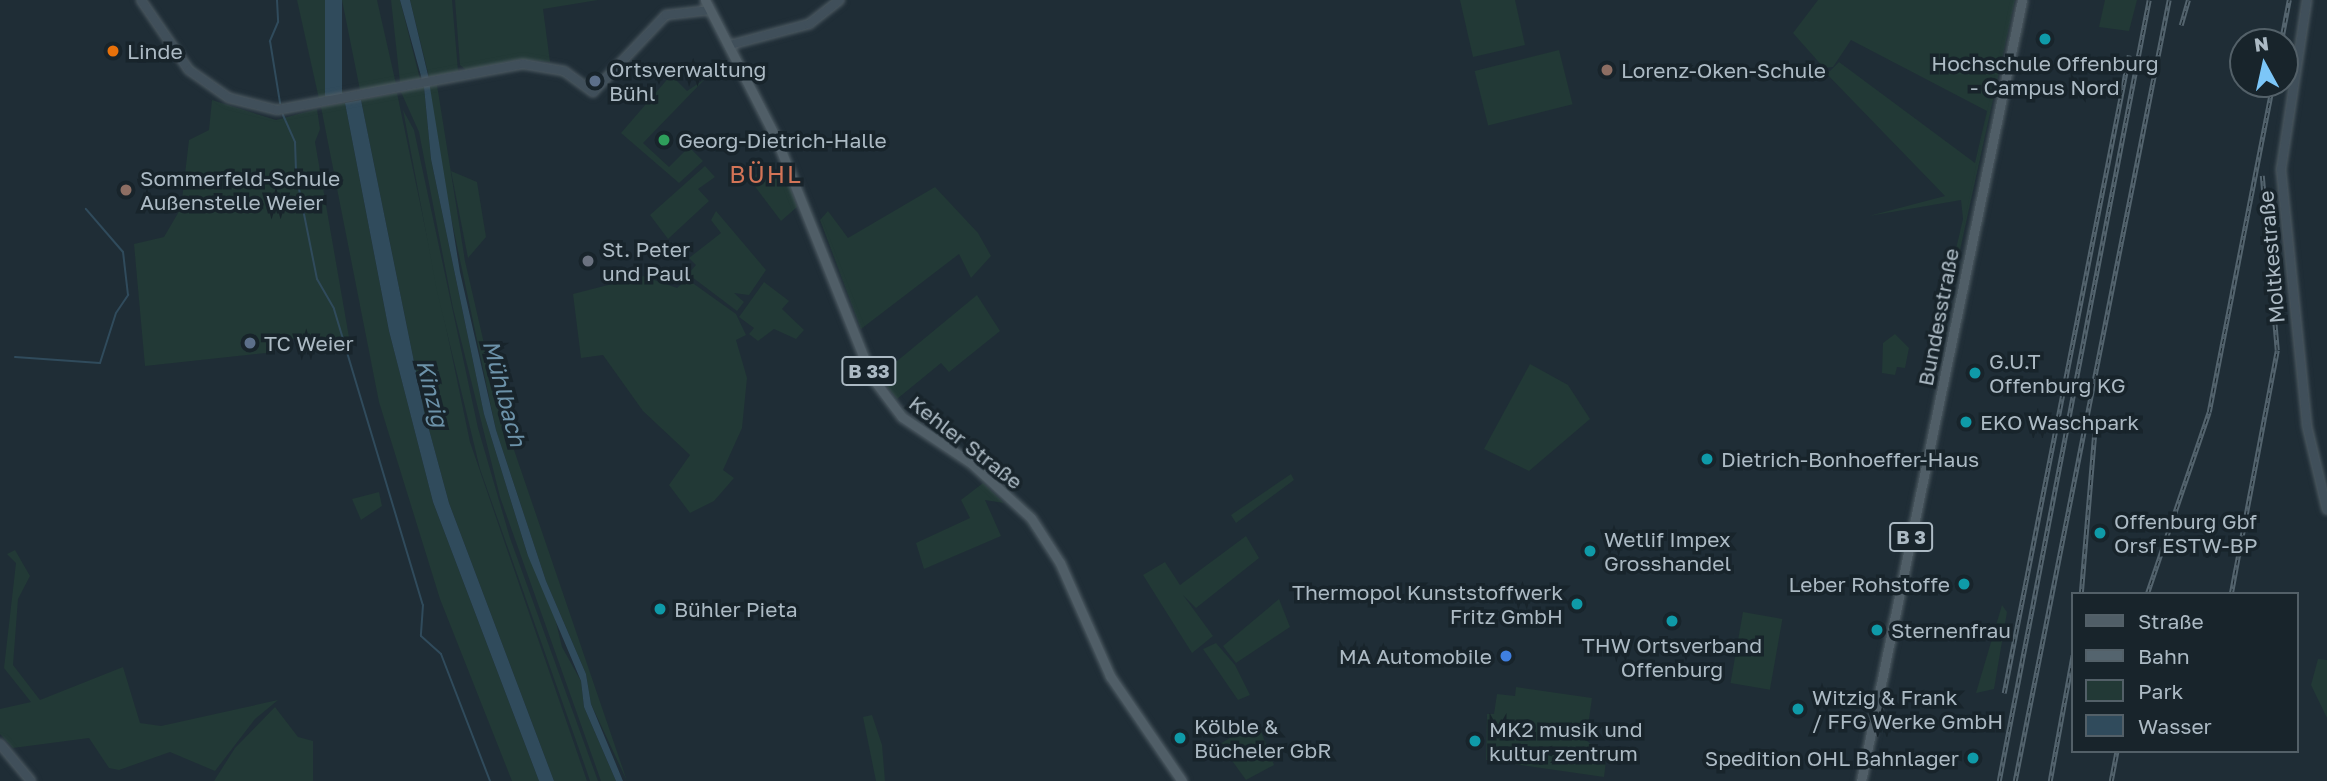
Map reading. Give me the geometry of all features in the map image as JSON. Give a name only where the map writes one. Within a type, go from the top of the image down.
[{"type":"main road","name":"Kehler Straße","points":[[705,0],[730,45],[833,269],[871,376],[902,417],[978,468],[1031,518],[1060,563],[1110,676],[1182,781]]},
{"type":"main road","name":"Bundesstraße","points":[[1861,781],[2022,0]]},
{"type":"street","points":[[141,0],[185,65],[229,98],[277,110],[537,64],[564,71],[593,92],[666,15],[711,10]]},
{"type":"street","points":[[730,45],[809,24],[840,0]]},
{"type":"street","name":"Moltkestraße","points":[[2308,0],[2281,169],[2307,426],[2327,510]]},
{"type":"street","points":[[0,744],[31,781]]},
{"type":"green space","points":[[297,0],[325,0],[343,94],[319,99]]},
{"type":"green space","points":[[342,0],[377,0],[396,84],[360,90]]},
{"type":"green space","points":[[391,0],[400,0],[420,79],[400,82]]},
{"type":"green space","points":[[410,0],[452,0],[458,71],[429,77]]},
{"type":"green space","points":[[455,0],[598,0],[543,9],[550,62],[520,59],[466,70],[460,65]]},
{"type":"green space","points":[[1460,0],[1515,0],[1525,45],[1473,57]]},
{"type":"green space","points":[[1818,0],[2015,0],[1941,336],[1936,335],[1963,219],[1961,200],[1869,216],[1945,196],[1823,70],[1830,71],[1839,62],[1975,163],[1987,111],[1851,40],[1833,67],[1824,68],[1793,33]]},
{"type":"green space","points":[[2105,0],[2137,0],[2129,31],[2099,27]]},
{"type":"green space","points":[[1559,50],[1573,104],[1488,125],[1475,71]]},
{"type":"green space","points":[[671,75],[687,91],[705,79],[643,143],[669,167],[689,147],[703,161],[679,183],[621,133]]},
{"type":"green space","points":[[437,85],[465,261],[497,400],[627,781],[591,704],[586,674],[546,581],[496,430],[438,156],[429,86]]},
{"type":"green space","points":[[424,87],[431,159],[484,414],[528,556],[551,601],[562,647],[581,681],[584,707],[616,781],[601,781],[500,497],[453,308],[419,132],[401,92]]},
{"type":"green space","points":[[397,93],[470,442],[587,781],[554,781],[449,503],[424,411],[361,100]]},
{"type":"green space","points":[[212,100],[276,120],[317,109],[320,129],[315,142],[350,343],[318,347],[317,336],[274,341],[275,352],[145,366],[134,244],[164,237],[181,208],[189,140],[209,130]]},
{"type":"green space","points":[[345,103],[389,331],[433,502],[539,781],[512,781],[440,599],[379,402],[321,107]]},
{"type":"green space","points":[[403,110],[414,130],[478,428],[510,538],[598,781],[590,781],[480,469],[437,291]]},
{"type":"green space","points":[[705,166],[715,177],[698,189],[709,201],[668,239],[650,215]]},
{"type":"green space","points":[[784,168],[797,207],[781,221],[750,180],[760,171],[765,179]]},
{"type":"green space","points":[[451,171],[477,182],[486,237],[468,258]]},
{"type":"green space","points":[[935,187],[978,233],[991,256],[971,278],[959,254],[861,329],[820,220],[828,211],[848,238]]},
{"type":"green space","points":[[716,211],[766,270],[749,295],[734,293],[744,302],[737,311],[688,274],[696,265],[689,258],[721,233],[711,220]]},
{"type":"green space","points":[[643,276],[677,288],[687,279],[736,314],[746,335],[736,340],[747,378],[742,428],[723,470],[734,478],[714,501],[690,513],[669,485],[690,455],[643,411],[603,355],[581,358],[573,294]]},
{"type":"green space","points":[[764,282],[789,301],[782,309],[804,330],[796,339],[774,329],[758,341],[749,334],[754,328],[739,317]]},
{"type":"green space","points":[[977,295],[1000,331],[949,372],[941,363],[897,399],[879,376]]},
{"type":"green space","points":[[1895,334],[1909,348],[1905,368],[1897,367],[1895,375],[1882,373],[1883,343]]},
{"type":"green space","points":[[1530,364],[1568,385],[1590,419],[1529,471],[1484,449]]},
{"type":"green space","points":[[1291,474],[1294,480],[1236,523],[1231,515]]},
{"type":"green space","points":[[983,483],[1004,503],[985,500],[1001,536],[924,569],[916,543],[970,518],[961,500]]},
{"type":"green space","points":[[379,492],[382,506],[361,520],[352,499]]},
{"type":"green space","points":[[1246,536],[1259,558],[1196,608],[1183,595],[1213,636],[1192,653],[1143,575],[1165,562],[1180,585]]},
{"type":"green space","points":[[15,550],[30,576],[18,599],[13,665],[40,700],[123,667],[140,723],[161,726],[278,700],[255,719],[215,771],[170,752],[119,770],[109,768],[89,738],[13,748],[0,734],[0,709],[31,702],[4,668],[16,563],[7,554]]},
{"type":"green space","points":[[1279,599],[1290,627],[1236,663],[1223,646]]},
{"type":"green space","points":[[2002,605],[2007,612],[1994,689],[1976,693]]},
{"type":"green space","points":[[1743,612],[1782,619],[1770,690],[1730,683]]},
{"type":"green space","points":[[1216,643],[1235,665],[1250,695],[1238,700],[1203,649]]},
{"type":"green space","points":[[2318,659],[2327,660],[2327,718],[2311,685]]},
{"type":"green space","points":[[1516,687],[1592,698],[1586,740],[1598,750],[1598,760],[1606,761],[1604,777],[1486,760],[1487,714],[1494,714],[1497,694],[1515,696]]},
{"type":"green space","points":[[275,707],[298,737],[313,741],[313,781],[214,781],[235,748]]},
{"type":"green space","points":[[872,715],[882,745],[885,781],[876,781],[863,717]]},
{"type":"green space","points":[[1257,721],[1274,765],[1246,780],[1220,744]]},
{"type":"water","points":[[325,0],[342,0],[342,96],[325,96]]},
{"type":"water","points":[[400,0],[410,0],[428,75],[460,272],[496,430],[546,581],[586,674],[591,704],[623,781],[616,781],[584,707],[581,681],[528,556],[484,414],[431,159],[424,87]]},
{"type":"water","points":[[361,100],[424,411],[449,503],[554,781],[539,781],[433,502],[389,331],[345,103]]},
{"type":"waterway","points":[[277,0],[278,22],[270,41],[280,103]]},
{"type":"waterway","points":[[283,115],[295,142],[296,174],[317,279],[334,309],[423,605],[421,636],[441,654],[490,781]]},
{"type":"waterway","points":[[15,357],[100,363],[116,313],[128,295],[123,252],[86,209]]},
{"type":"railway","points":[[1999,781],[2149,0]]},
{"type":"railway","points":[[2015,781],[2169,0]]},
{"type":"railway","points":[[2181,25],[2188,0]]},
{"type":"railway","points":[[2284,28],[2289,0]]},
{"type":"railway","points":[[2004,693],[2129,55]]},
{"type":"railway","points":[[2148,592],[2209,412],[2270,98]]},
{"type":"railway","points":[[2231,592],[2277,350],[2262,176]]},
{"type":"railway","points":[[2081,592],[2096,416]]},
{"type":"railway","points":[[2050,781],[2072,660]]},
{"type":"railway","points":[[2111,781],[2117,753]]},
{"type":"place","name":"Hochschule Offenburg - Campus Nord","points":[[2045,39]]},
{"type":"place","name":"Linde","points":[[113,51]]},
{"type":"place","name":"Lorenz-Oken-Schule","points":[[1607,70]]},
{"type":"place","name":"Ortsverwaltung Bühl","points":[[595,81]]},
{"type":"place","name":"Georg-Dietrich-Halle","points":[[664,140]]},
{"type":"place","name":"Sommerfeld-Schule Außenstelle Weier","points":[[126,190]]},
{"type":"place","name":"St. Peter und Paul","points":[[588,261]]},
{"type":"place","name":"TC Weier","points":[[250,343]]},
{"type":"place","name":"G.U.T Offenburg KG","points":[[1975,373]]},
{"type":"place","name":"EKO Waschpark","points":[[1966,422]]},
{"type":"place","name":"Dietrich-Bonhoeffer-Haus","points":[[1707,459]]},
{"type":"place","name":"Offenburg Gbf Orsf ESTW-BP","points":[[2100,533]]},
{"type":"place","name":"Wetlif Impex Grosshandel","points":[[1590,551]]},
{"type":"place","name":"Leber Rohstoffe","points":[[1964,584]]},
{"type":"place","name":"Thermopol Kunststoffwerk Fritz GmbH","points":[[1577,604]]},
{"type":"place","name":"Bühler Pieta","points":[[660,609]]},
{"type":"place","name":"THW Ortsverband Offenburg","points":[[1672,621]]},
{"type":"place","name":"Sternenfrau","points":[[1877,630]]},
{"type":"place","name":"MA Automobile","points":[[1506,656]]},
{"type":"place","name":"Witzig & Frank / FFG Werke GmbH","points":[[1798,709]]},
{"type":"place","name":"Kölble & Bücheler GbR","points":[[1180,738]]},
{"type":"place","name":"MK2 musik und kultur zentrum","points":[[1475,741]]},
{"type":"place","name":"Spedition OHL Bahnlager","points":[[1973,758]]},
{"type":"district","name":"BÜHL","points":[[766,174]]},
{"type":"water label","name":"Kinzig","points":[[433,393]]},
{"type":"water label","name":"Mühlbach","points":[[505,393]]}]
